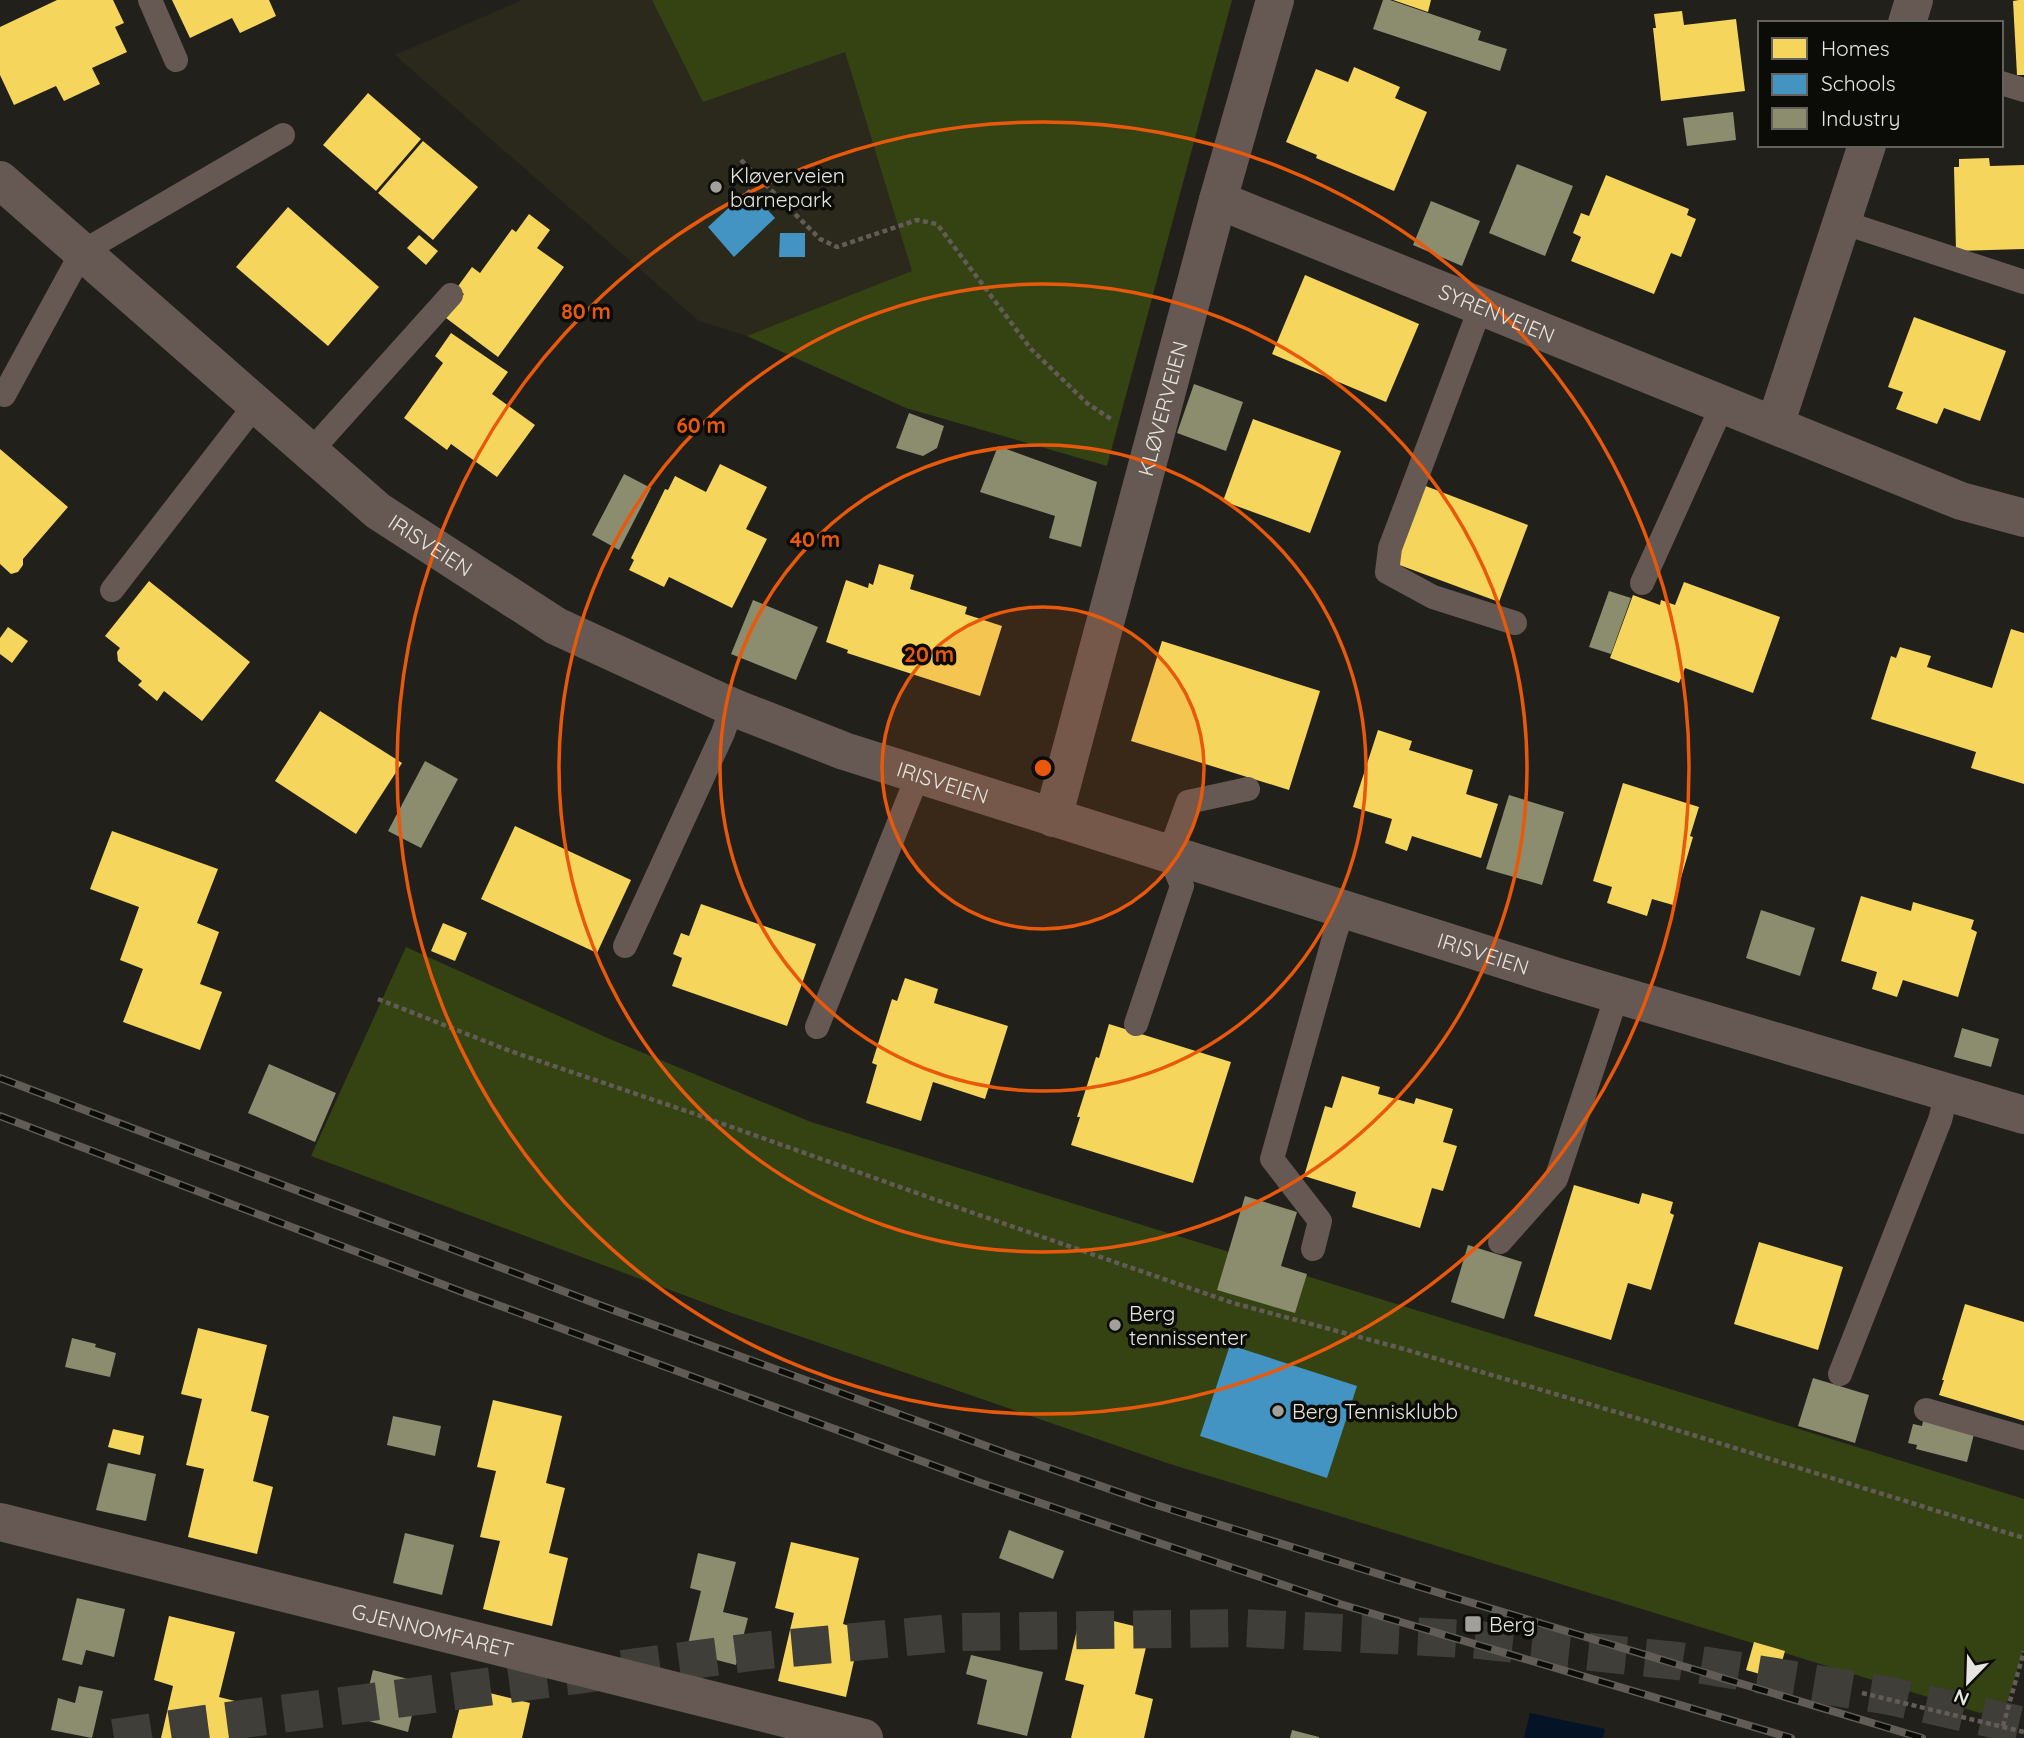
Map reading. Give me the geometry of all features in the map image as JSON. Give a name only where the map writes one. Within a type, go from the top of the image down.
[{"type":"street","name":"KLØVERVEIEN","points":[[1053,818],[1218,200],[1275,0]]},
{"type":"street","points":[[1908,21],[1914,0]]},
{"type":"street","points":[[1775,425],[1866,147]]},
{"type":"street","name":"IRISVEIEN","points":[[0,180],[378,511],[556,626],[732,707],[844,751],[1617,995],[2024,1115]]},
{"type":"street","name":"SYRENVEIEN","points":[[1218,200],[1961,501],[2024,519]]},
{"type":"street","name":"GJENNOMFARET","points":[[0,1522],[864,1738]]},
{"type":"lane","points":[[150,0],[176,60]]},
{"type":"lane","points":[[2003,84],[2024,90]]},
{"type":"lane","points":[[4,395],[82,252],[283,135]]},
{"type":"lane","points":[[1842,222],[2024,282]]},
{"type":"lane","points":[[310,452],[451,295]]},
{"type":"lane","points":[[1481,306],[1390,548],[1387,572],[1433,597],[1515,623]]},
{"type":"lane","points":[[111,590],[257,404]]},
{"type":"lane","points":[[1642,583],[1723,404]]},
{"type":"lane","points":[[625,946],[723,733],[732,707]]},
{"type":"lane","points":[[817,1027],[918,775]]},
{"type":"lane","points":[[1136,1024],[1182,886],[1169,854],[1188,802],[1248,789]]},
{"type":"lane","points":[[1313,1249],[1320,1221],[1272,1159],[1344,909]]},
{"type":"lane","points":[[1500,1242],[1556,1179],[1617,995]]},
{"type":"lane","points":[[1840,1374],[1940,1120],[1948,1093]]},
{"type":"lane","points":[[1926,1410],[2024,1438]]},
{"type":"path","points":[[741,160],[820,239],[837,247],[917,220],[937,223],[1031,349],[1088,404],[1153,446]]},
{"type":"path","points":[[378,999],[510,1051],[1233,1303],[1404,1349],[2024,1538]]},
{"type":"path","points":[[2003,1726],[2024,1651]]},
{"type":"path","points":[[1862,1693],[2024,1732]]},
{"type":"shaded area","name":"Kløverveien barnepark","points":[[522,0],[652,0],[703,101],[845,51],[913,272],[747,336],[699,321],[395,55]]},
{"type":"green space","points":[[652,0],[1232,0],[1107,466],[906,408],[747,336],[912,271],[845,52],[703,102]]},
{"type":"green space","name":"Berg tennissenter","points":[[406,947],[612,1040],[811,1122],[2024,1499],[2024,1649],[2005,1709],[1980,1713],[1170,1464],[729,1312],[311,1156]]},
{"type":"water","points":[[1530,1713],[1605,1729],[1603,1738],[1524,1738]]},
{"type":"building: Homes","points":[[57,0],[113,0],[124,23],[115,27],[127,52],[92,68],[100,84],[64,101],[56,86],[14,105],[0,75],[0,27]]},
{"type":"building: Homes","points":[[172,0],[269,0],[276,16],[240,33],[232,18],[190,38]]},
{"type":"building: Homes","points":[[1393,0],[1431,0],[1428,12]]},
{"type":"building: Homes","points":[[2024,0],[2024,75],[2017,75],[2013,1]]},
{"type":"building: Homes","points":[[1682,11],[1684,25],[1736,19],[1745,91],[1661,101],[1653,28],[1656,28],[1654,14]]},
{"type":"building: Homes","points":[[1354,67],[1400,87],[1395,98],[1427,112],[1394,191],[1316,158],[1317,155],[1286,142],[1316,69],[1348,82]]},
{"type":"building: Homes","points":[[368,93],[421,139],[376,191],[323,145]]},
{"type":"building: Homes","points":[[423,141],[478,187],[433,240],[378,193]]},
{"type":"building: Homes","points":[[1989,158],[1990,166],[2024,165],[2024,249],[1956,251],[1954,167],[1959,167],[1959,159]]},
{"type":"building: Homes","points":[[1606,175],[1689,209],[1687,215],[1696,219],[1681,257],[1671,253],[1654,294],[1571,261],[1581,237],[1573,233],[1581,213],[1589,216]]},
{"type":"building: Homes","points":[[288,207],[379,287],[328,346],[236,267]]},
{"type":"building: Homes","points":[[529,214],[550,230],[537,248],[564,267],[498,357],[446,318],[464,294],[456,289],[472,267],[480,273],[512,229],[516,232]]},
{"type":"building: Homes","points":[[419,235],[438,251],[426,265],[407,248]]},
{"type":"building: Homes","points":[[1305,275],[1419,324],[1386,402],[1272,354]]},
{"type":"building: Homes","points":[[1914,317],[2006,351],[1980,421],[1944,408],[1937,424],[1896,409],[1903,392],[1888,387]]},
{"type":"building: Homes","points":[[451,333],[508,372],[492,394],[535,425],[497,477],[451,444],[447,450],[404,418],[443,363],[435,356]]},
{"type":"building: Homes","points":[[1253,419],[1341,451],[1310,533],[1223,501]]},
{"type":"building: Homes","points":[[0,449],[68,507],[23,559],[23,565],[18,572],[11,574],[0,564]]},
{"type":"building: Homes","points":[[720,464],[767,487],[746,529],[767,539],[732,608],[669,577],[664,587],[629,570],[634,560],[631,558],[665,489],[668,490],[675,476],[706,492]]},
{"type":"building: Homes","points":[[1423,485],[1528,525],[1499,602],[1394,563]]},
{"type":"building: Homes","points":[[879,564],[914,575],[910,589],[967,607],[965,614],[1002,626],[980,696],[847,653],[848,650],[826,642],[846,580],[868,588],[869,583],[873,585]]},
{"type":"building: Homes","points":[[149,581],[250,662],[202,721],[164,691],[157,701],[138,685],[142,681],[118,661],[117,652],[120,648],[105,636]]},
{"type":"building: Homes","points":[[1684,582],[1780,617],[1753,693],[1685,668],[1679,683],[1610,658],[1633,595],[1660,605],[1661,600],[1675,605]]},
{"type":"building: Homes","points":[[8,627],[28,641],[12,663],[0,654],[0,638]]},
{"type":"building: Homes","points":[[2011,629],[2024,633],[2024,784],[1971,768],[1976,752],[1871,719],[1891,656],[1896,658],[1900,647],[1931,656],[1927,667],[1992,688]]},
{"type":"building: Homes","points":[[1162,641],[1320,691],[1289,790],[1131,741]]},
{"type":"building: Homes","points":[[320,711],[402,763],[356,834],[275,781]]},
{"type":"building: Homes","points":[[1378,730],[1412,741],[1409,750],[1473,770],[1466,794],[1498,804],[1481,858],[1412,836],[1407,851],[1385,843],[1392,819],[1353,807]]},
{"type":"building: Homes","points":[[1623,783],[1699,807],[1673,905],[1652,899],[1647,916],[1607,903],[1612,887],[1593,881]]},
{"type":"building: Homes","points":[[515,826],[631,880],[597,953],[481,899]]},
{"type":"building: Homes","points":[[112,831],[218,869],[197,923],[219,932],[200,984],[222,992],[200,1050],[123,1022],[143,969],[120,960],[139,907],[90,889]]},
{"type":"building: Homes","points":[[1861,896],[1911,911],[1913,902],[1974,920],[1971,929],[1977,932],[1958,997],[1903,980],[1897,997],[1872,989],[1877,972],[1841,961]]},
{"type":"building: Homes","points":[[701,904],[816,944],[787,1026],[672,986],[682,958],[673,954],[681,933],[689,936]]},
{"type":"building: Homes","points":[[443,923],[467,933],[455,961],[431,951]]},
{"type":"building: Homes","points":[[905,978],[938,989],[934,1003],[1008,1026],[985,1099],[933,1082],[921,1121],[866,1103],[877,1065],[872,1063],[892,999],[897,1001]]},
{"type":"building: Homes","points":[[1109,1024],[1231,1062],[1193,1183],[1071,1145],[1080,1117],[1077,1117]]},
{"type":"building: Homes","points":[[1342,1076],[1380,1087],[1378,1094],[1414,1104],[1416,1098],[1453,1109],[1443,1142],[1457,1146],[1443,1191],[1432,1188],[1420,1228],[1352,1207],[1356,1192],[1304,1176],[1325,1106],[1332,1108]]},
{"type":"building: Homes","points":[[1574,1185],[1639,1204],[1642,1193],[1673,1202],[1670,1213],[1674,1215],[1651,1290],[1628,1283],[1611,1340],[1534,1316]]},
{"type":"building: Homes","points":[[1759,1242],[1843,1267],[1818,1350],[1734,1324]]},
{"type":"building: Homes","points":[[1965,1304],[2024,1322],[2024,1421],[1939,1395]]},
{"type":"building: Homes","points":[[198,1328],[267,1345],[251,1411],[269,1416],[253,1481],[273,1487],[257,1554],[188,1537],[204,1469],[186,1465],[202,1399],[181,1394]]},
{"type":"building: Homes","points":[[493,1400],[562,1416],[546,1483],[565,1488],[549,1553],[568,1558],[552,1626],[483,1609],[500,1541],[480,1537],[496,1471],[477,1467]]},
{"type":"building: Homes","points":[[113,1429],[144,1436],[140,1455],[108,1447]]},
{"type":"building: Homes","points":[[791,1542],[859,1558],[843,1624],[861,1629],[846,1697],[778,1681],[794,1613],[775,1608]]},
{"type":"building: Homes","points":[[1081,1613],[1150,1630],[1135,1694],[1153,1699],[1144,1738],[1071,1738],[1084,1685],[1065,1680]]},
{"type":"building: Homes","points":[[169,1616],[235,1632],[219,1697],[239,1702],[230,1738],[161,1738],[173,1686],[154,1680]]},
{"type":"building: Homes","points":[[1754,1642],[1785,1651],[1777,1679],[1746,1670]]},
{"type":"building: Homes","points":[[465,1687],[530,1703],[522,1738],[452,1738]]},
{"type":"building: Homes","points":[[352,1692],[366,1695],[361,1719],[346,1716]]},
{"type":"building: Schools","points":[[749,189],[775,218],[734,257],[708,227]]},
{"type":"building: Schools","points":[[780,233],[805,233],[805,257],[779,257]]},
{"type":"building: Schools","name":"Berg Tennisklubb","points":[[1230,1345],[1357,1386],[1327,1478],[1200,1436]]},
{"type":"building: Industry","points":[[1383,0],[1390,0],[1481,31],[1478,40],[1507,49],[1500,71],[1373,29]]},
{"type":"building: Industry","points":[[1733,112],[1736,140],[1687,146],[1683,118]]},
{"type":"building: Industry","points":[[1517,164],[1573,186],[1545,256],[1489,233]]},
{"type":"building: Industry","points":[[1431,201],[1480,221],[1462,266],[1413,245]]},
{"type":"building: Industry","points":[[1194,384],[1243,402],[1226,451],[1177,433]]},
{"type":"building: Industry","points":[[909,413],[944,426],[937,448],[923,456],[896,448]]},
{"type":"building: Industry","points":[[998,446],[1097,482],[1081,547],[1049,538],[1055,516],[980,492]]},
{"type":"building: Industry","points":[[624,474],[651,488],[619,550],[592,535]]},
{"type":"building: Industry","points":[[1609,591],[1631,598],[1611,654],[1589,647]]},
{"type":"building: Industry","points":[[753,600],[818,627],[796,680],[731,654]]},
{"type":"building: Industry","points":[[425,761],[458,779],[421,848],[388,831]]},
{"type":"building: Industry","points":[[1509,795],[1564,812],[1542,885],[1486,869]]},
{"type":"building: Industry","points":[[1761,910],[1815,928],[1800,976],[1746,958]]},
{"type":"building: Industry","points":[[1962,1028],[1999,1039],[1991,1067],[1954,1057]]},
{"type":"building: Industry","points":[[269,1064],[336,1093],[315,1142],[248,1113]]},
{"type":"building: Industry","points":[[1245,1196],[1297,1212],[1281,1266],[1307,1274],[1295,1313],[1217,1290]]},
{"type":"building: Industry","points":[[1468,1245],[1522,1262],[1504,1319],[1451,1302]]},
{"type":"building: Industry","points":[[72,1338],[116,1353],[110,1377],[65,1367]]},
{"type":"building: Industry","points":[[1813,1378],[1869,1395],[1855,1443],[1798,1426]]},
{"type":"building: Industry","points":[[393,1416],[441,1426],[435,1456],[387,1445]]},
{"type":"building: Industry","points":[[1923,1421],[1974,1434],[1967,1462],[1916,1449],[1917,1445],[1908,1443],[1913,1424],[1922,1426]]},
{"type":"building: Industry","points":[[108,1463],[156,1474],[146,1521],[96,1510]]},
{"type":"building: Industry","points":[[1009,1530],[1064,1551],[1053,1579],[999,1558]]},
{"type":"building: Industry","points":[[405,1533],[454,1545],[442,1595],[393,1583]]},
{"type":"building: Industry","points":[[698,1553],[736,1562],[723,1612],[748,1618],[736,1665],[686,1652],[701,1591],[690,1588]]},
{"type":"building: Industry","points":[[77,1598],[125,1609],[114,1657],[86,1650],[82,1665],[62,1660]]},
{"type":"building: Industry","points":[[971,1655],[1043,1672],[1027,1736],[977,1724],[987,1680],[966,1674]]},
{"type":"building: Industry","points":[[373,1670],[420,1682],[408,1732],[361,1719]]},
{"type":"building: Industry","points":[[79,1686],[103,1691],[92,1738],[51,1730],[58,1698],[75,1703]]},
{"type":"building: Industry","points":[[1292,1730],[1319,1737],[1319,1738],[1290,1738]]},
{"type":"tunnel","points":[[114,1738],[759,1651],[960,1632],[1242,1628],[1468,1639],[1678,1661],[1890,1696],[2024,1726]]},
{"type":"railway","points":[[0,1078],[605,1307],[1150,1503],[1922,1738]]},
{"type":"railway","points":[[0,1116],[465,1293],[981,1483],[1340,1604],[1791,1738]]},
{"type":"place","name":"Kløverveien barnepark","points":[[716,187]]},
{"type":"place","name":"Berg tennissenter","points":[[1115,1325]]},
{"type":"place","name":"Berg Tennisklubb","points":[[1278,1411]]},
{"type":"place","name":"Berg","points":[[1473,1624]]}]
